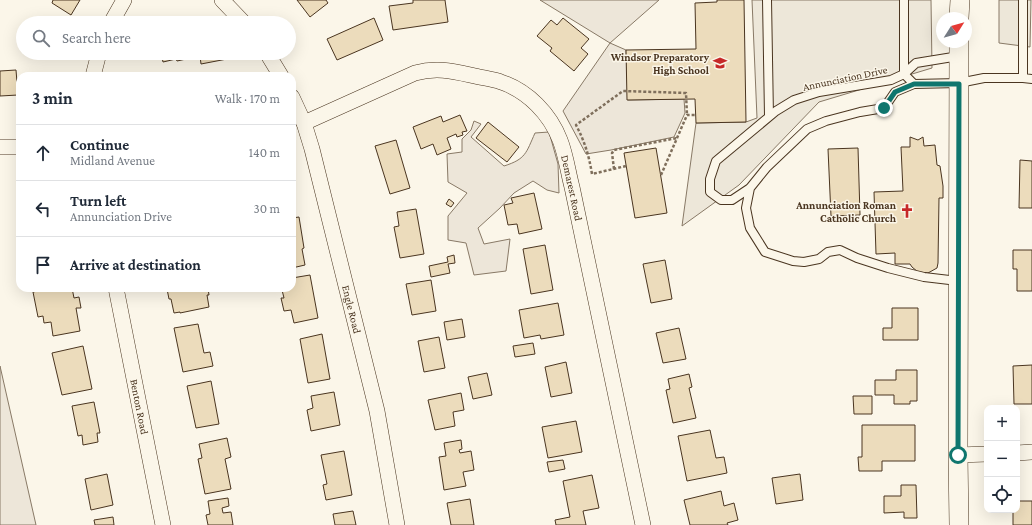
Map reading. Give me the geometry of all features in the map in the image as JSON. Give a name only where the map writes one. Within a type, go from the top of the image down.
[{"type":"street","points":[[114,16],[124,0]]},
{"type":"street","points":[[222,0],[237,16]]},
{"type":"street","points":[[960,0],[960,12]]},
{"type":"street","points":[[959,49],[959,525]]},
{"type":"street","points":[[94,72],[97,60]]},
{"type":"street","points":[[272,60],[279,72]]},
{"type":"street","name":"Demarest Road","points":[[304,123],[415,73],[428,70],[446,70],[501,82],[521,92],[537,104],[550,120],[560,140],[571,180],[643,525]]},
{"type":"street","name":"Engle Road","points":[[296,106],[304,123],[312,149],[376,411],[398,525]]},
{"type":"street","points":[[0,147],[16,147]]},
{"type":"street","name":"Benton Road","points":[[117,292],[163,525]]},
{"type":"street","points":[[1020,453],[1032,452]]},
{"type":"street","points":[[958,455],[984,454]]},
{"type":"lane","points":[[768,0],[769,116]]},
{"type":"lane","points":[[904,0],[904,74],[914,84]]},
{"type":"lane","points":[[1023,0],[1023,78]]},
{"type":"lane","name":"Annunciation Drive","points":[[959,49],[916,63],[904,74],[891,80],[819,92],[794,100],[769,116],[716,162],[710,179],[710,192],[721,200],[732,200],[750,188],[767,167],[807,129],[826,121],[884,108],[895,92],[914,84],[959,84],[984,78],[1032,79]]},
{"type":"lane","points":[[750,188],[746,208],[750,228],[765,252],[793,261],[804,262],[819,259],[828,252],[840,250],[857,258],[924,277],[958,281]]},
{"type":"path","points":[[626,166],[592,174],[584,139],[576,125],[623,91],[686,93],[687,115],[661,175]]},
{"type":"path","points":[[687,115],[696,115]]},
{"type":"path","points":[[614,169],[612,153],[614,150],[677,138]]},
{"type":"shaded area","points":[[540,0],[659,0],[610,43]]},
{"type":"shaded area","points":[[752,0],[931,0],[932,68],[819,102],[739,185],[682,226],[696,123],[746,122],[757,118]]},
{"type":"shaded area","points":[[999,0],[1031,0],[1030,47],[999,43]]},
{"type":"shaded area","points":[[610,43],[626,50],[628,100],[684,99],[685,113],[674,137],[586,154],[563,111]]},
{"type":"shaded area","points":[[474,121],[481,124],[471,137],[504,166],[521,158],[527,150],[535,133],[549,132],[558,164],[559,193],[547,190],[533,181],[514,193],[478,228],[484,244],[510,239],[506,271],[474,275],[466,243],[448,240],[448,216],[467,193],[448,182],[447,154],[462,152],[462,139],[471,130]]},
{"type":"shaded area","points":[[0,366],[36,525],[0,525]]},
{"type":"building","points":[[53,0],[80,0],[71,15],[52,3]]},
{"type":"building","points":[[297,0],[326,0],[328,3],[310,17]]},
{"type":"building","points":[[413,0],[445,0],[448,22],[393,30],[389,6],[413,3]]},
{"type":"building","points":[[717,0],[744,0],[746,122],[696,123],[695,99],[627,100],[626,50],[696,49],[695,3],[717,2]]},
{"type":"building","points":[[374,18],[383,40],[337,60],[327,39]]},
{"type":"building","points":[[563,18],[589,39],[581,48],[588,54],[574,71],[550,51],[552,48],[537,36],[551,20],[557,25]]},
{"type":"building","points":[[200,60],[222,60],[201,64]]},
{"type":"building","points":[[16,70],[16,95],[0,96],[0,71]]},
{"type":"building","points":[[460,115],[467,131],[462,132],[463,135],[457,137],[456,134],[447,138],[451,149],[437,155],[433,144],[421,149],[413,127],[441,116],[443,122]]},
{"type":"building","points":[[488,122],[519,147],[507,162],[476,138]]},
{"type":"building","name":"Annunciation Roman Catholic Church","points":[[910,137],[918,140],[923,137],[924,146],[935,145],[937,165],[940,166],[943,186],[943,198],[939,198],[938,263],[937,268],[928,273],[918,272],[910,264],[895,264],[895,253],[876,254],[874,192],[903,191],[901,147],[910,147]]},
{"type":"building","points":[[396,140],[410,188],[390,194],[375,146]]},
{"type":"building","points":[[656,148],[667,213],[635,218],[624,153]]},
{"type":"building","name":"Annunciation Roman Catholic Church","points":[[858,148],[860,215],[831,216],[828,149]]},
{"type":"building","points":[[1020,160],[1032,161],[1032,208],[1019,208]]},
{"type":"building","points":[[534,193],[542,229],[519,234],[517,224],[508,225],[504,205],[513,203],[511,198]]},
{"type":"building","points":[[449,199],[454,203],[451,207],[446,204]]},
{"type":"building","points":[[416,209],[424,254],[400,258],[394,227],[399,226],[397,212]]},
{"type":"building","points":[[296,217],[299,217],[305,265],[296,267]]},
{"type":"building","points":[[545,245],[553,290],[531,294],[523,249]]},
{"type":"building","points":[[1013,250],[1032,250],[1032,291],[1017,291],[1017,269],[1013,269]]},
{"type":"building","points":[[454,255],[455,263],[448,264],[450,273],[431,277],[429,266],[448,262],[447,257]]},
{"type":"building","points":[[665,260],[672,299],[651,303],[643,264]]},
{"type":"building","points":[[310,275],[318,318],[294,323],[291,310],[284,311],[281,298],[284,298],[282,292],[296,292],[296,277]]},
{"type":"building","points":[[431,280],[436,311],[412,315],[406,284]]},
{"type":"building","points":[[33,292],[73,292],[74,298],[79,297],[81,308],[76,308],[80,331],[53,336],[51,322],[44,323],[43,316],[38,317]]},
{"type":"building","points":[[168,292],[209,292],[209,295],[207,295],[209,307],[174,313],[171,299],[169,299]]},
{"type":"building","points":[[558,303],[564,335],[541,339],[540,335],[524,338],[519,310]]},
{"type":"building","points":[[892,308],[918,308],[918,340],[883,340],[883,328],[892,328]]},
{"type":"building","points":[[462,319],[465,337],[447,340],[444,322]]},
{"type":"building","points":[[198,324],[204,353],[210,352],[213,366],[183,372],[174,328]]},
{"type":"building","points":[[679,328],[686,359],[663,363],[656,333]]},
{"type":"building","points":[[322,334],[330,379],[308,383],[300,339]]},
{"type":"building","points":[[439,337],[445,368],[424,372],[418,341]]},
{"type":"building","points":[[533,343],[535,354],[515,357],[513,346]]},
{"type":"building","points":[[83,346],[92,389],[62,395],[52,353]]},
{"type":"building","points":[[566,362],[572,393],[551,397],[545,367]]},
{"type":"building","points":[[1032,365],[1032,404],[1014,404],[1013,366]]},
{"type":"building","points":[[896,370],[917,370],[917,401],[910,401],[910,404],[894,404],[894,395],[875,395],[875,380],[896,380]]},
{"type":"building","points":[[487,373],[492,395],[473,399],[468,377]]},
{"type":"building","points":[[689,374],[692,387],[689,388],[696,418],[673,423],[666,390],[670,389],[668,379]]},
{"type":"building","points":[[211,381],[219,424],[196,428],[187,386]]},
{"type":"building","points":[[334,392],[340,425],[311,431],[307,410],[313,408],[311,396]]},
{"type":"building","points":[[461,393],[464,410],[453,412],[455,426],[435,430],[428,400]]},
{"type":"building","points":[[853,396],[872,396],[872,414],[854,414]]},
{"type":"building","points":[[94,402],[100,433],[97,433],[98,442],[83,445],[82,435],[78,436],[72,406]]},
{"type":"building","points":[[576,421],[582,452],[548,458],[542,427]]},
{"type":"building","points":[[862,425],[915,425],[915,461],[882,461],[882,471],[859,471],[858,457],[862,457]]},
{"type":"building","points":[[710,430],[716,458],[724,457],[727,473],[687,481],[678,436]]},
{"type":"building","points":[[227,438],[231,457],[225,459],[231,489],[205,494],[198,459],[202,458],[199,444]]},
{"type":"building","points":[[461,440],[462,449],[459,450],[460,453],[471,451],[474,470],[463,472],[466,486],[444,490],[439,457],[446,456],[444,443]]},
{"type":"building","points":[[344,451],[352,495],[326,500],[323,485],[327,484],[321,455]]},
{"type":"building","points":[[563,460],[565,469],[549,472],[547,462]]},
{"type":"building","points":[[107,474],[113,505],[91,510],[85,479]]},
{"type":"building","points":[[800,474],[803,500],[776,504],[772,478]]},
{"type":"building","points":[[592,475],[599,508],[583,511],[586,525],[556,525],[555,520],[570,517],[563,481]]},
{"type":"building","points":[[901,485],[916,485],[917,518],[904,518],[904,512],[884,513],[884,496],[901,496]]},
{"type":"building","points":[[721,491],[724,506],[734,503],[738,520],[727,523],[728,525],[690,525],[684,500]]},
{"type":"building","points":[[228,498],[229,506],[222,508],[223,513],[231,512],[233,525],[208,525],[206,515],[210,514],[208,501]]},
{"type":"building","points":[[470,499],[474,525],[451,525],[447,503]]},
{"type":"building","points":[[1020,501],[1032,501],[1032,525],[1013,525],[1013,513],[1020,513]]},
{"type":"building","points":[[353,511],[356,525],[335,525],[333,514]]},
{"type":"building","points":[[113,517],[114,525],[95,525],[94,520]]},
{"type":"place","name":"Windsor Preparatory High School","points":[[720,63]]},
{"type":"place","name":"Annunciation Roman Catholic Church","points":[[907,211]]},
{"type":"route","points":[[884,108],[895,92],[914,84],[959,84],[958,455]]}]
